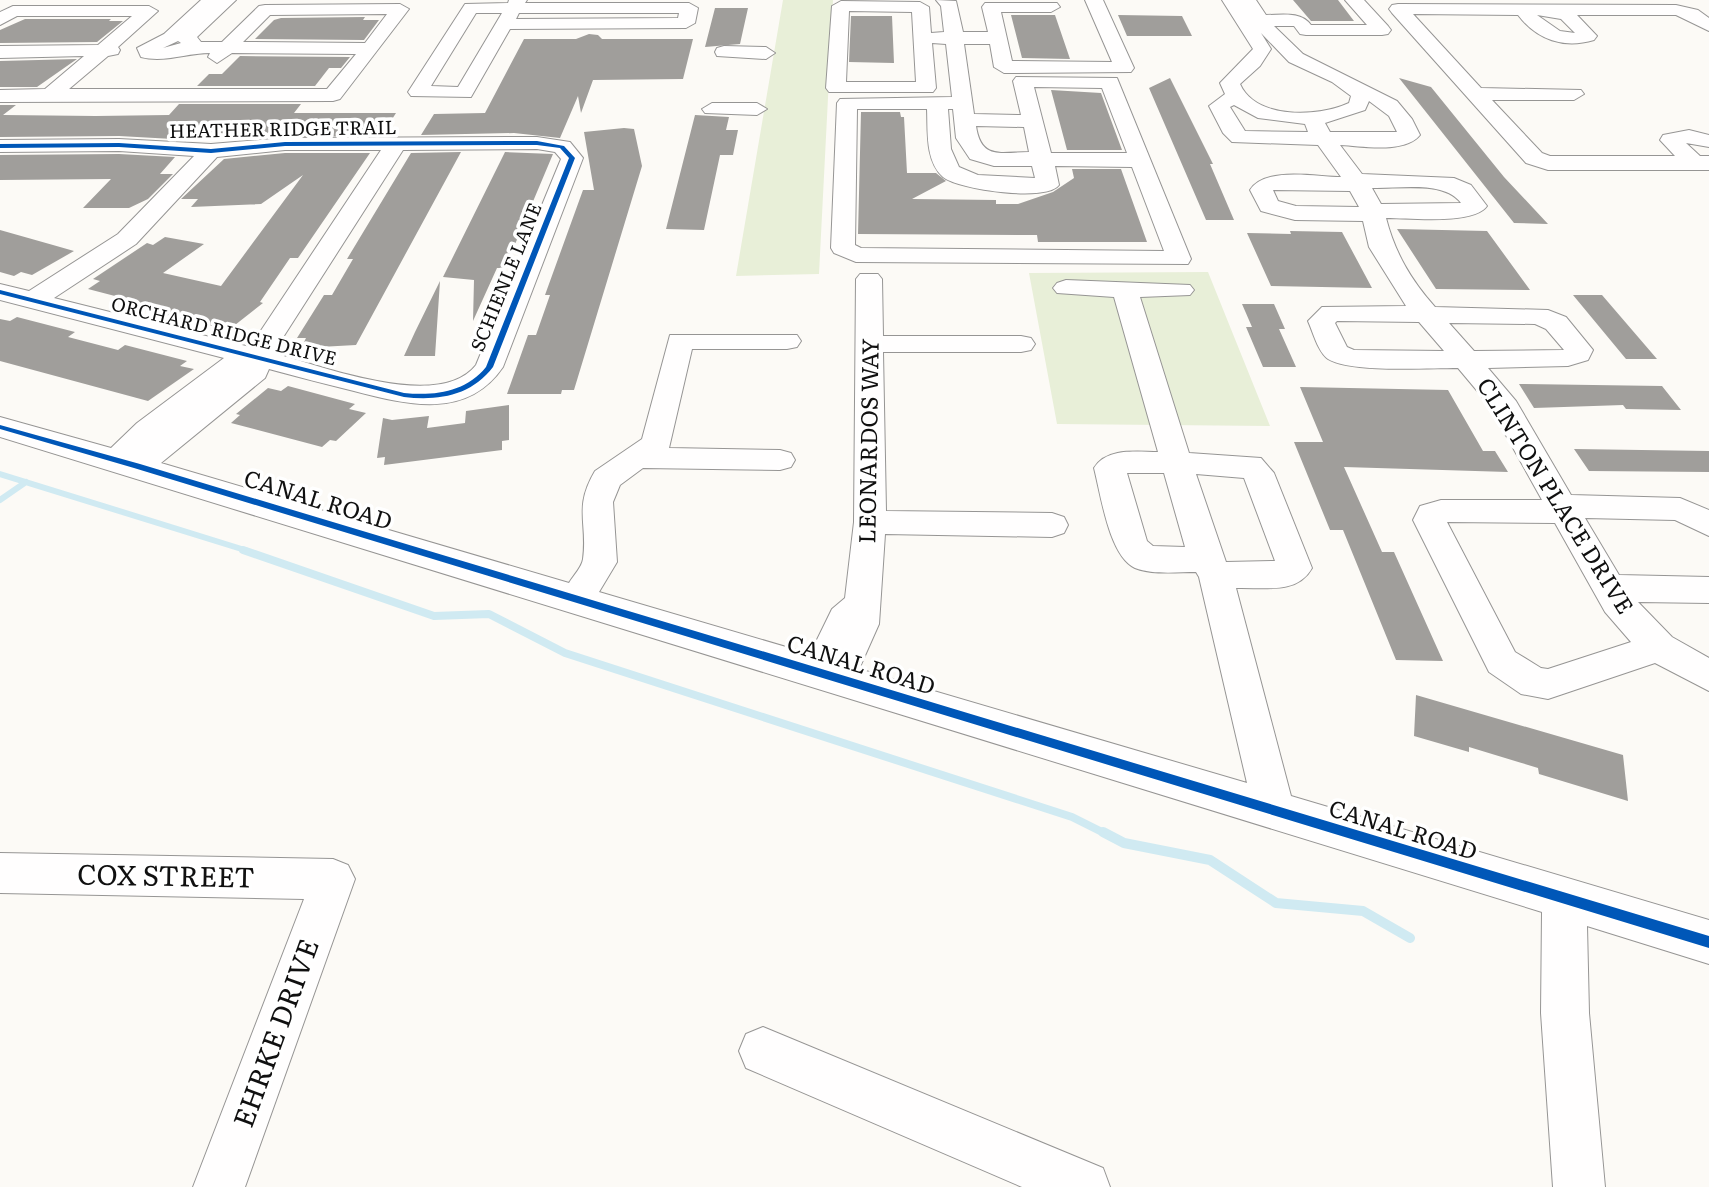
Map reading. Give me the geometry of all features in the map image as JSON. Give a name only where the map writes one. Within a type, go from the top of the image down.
[{"type":"street","points":[[0,52],[103,52],[146,48],[170,38],[211,0]]},
{"type":"street","points":[[188,47],[192,42],[185,38],[227,0]]},
{"type":"street","points":[[1032,121],[963,112],[937,103],[847,103],[843,248],[856,255],[1179,259],[1140,160],[1094,0]]},
{"type":"street","points":[[1231,0],[1297,59],[1347,81],[1358,91],[1361,101],[1350,112],[1320,129],[1240,136],[1234,133],[1219,106],[1226,100],[1238,99],[1274,115],[1320,129],[1392,140],[1409,135],[1386,100],[1376,94],[1358,91]]},
{"type":"street","points":[[1238,99],[1230,83],[1233,76],[1253,62],[1262,49],[1247,0]]},
{"type":"street","points":[[1253,20],[1299,21],[1306,30],[1382,30],[1354,0]]},
{"type":"street","points":[[949,2],[963,112],[972,150],[984,157],[1140,160]]},
{"type":"street","points":[[512,11],[464,93],[418,92],[471,8],[512,11],[689,4]]},
{"type":"street","points":[[1702,163],[1548,163],[1534,158],[1398,9],[1534,5],[1676,10],[1692,13],[1709,26]]},
{"type":"street","points":[[841,6],[920,7],[922,38],[926,88],[836,88],[841,6]]},
{"type":"street","points":[[1051,7],[991,7],[1004,67],[1010,79],[1023,81],[1117,75]]},
{"type":"street","points":[[0,96],[50,95],[178,96],[332,95],[400,9],[265,10],[178,96]]},
{"type":"street","points":[[0,20],[13,11],[149,11],[50,95]]},
{"type":"street","points":[[922,38],[998,38]]},
{"type":"street","points":[[146,48],[148,52],[160,54],[188,47],[370,49]]},
{"type":"street","points":[[724,52],[766,53]]},
{"type":"street","points":[[1004,67],[1117,75]]},
{"type":"street","points":[[937,103],[944,163],[954,173],[979,183],[1048,185],[1023,81]]},
{"type":"street","points":[[1475,93],[1574,94]]},
{"type":"street","points":[[712,109],[757,109]]},
{"type":"street","name":"CLINTON PLACE DRIVE","points":[[1320,129],[1357,182],[1373,213],[1383,253],[1425,314],[1468,360],[1501,401],[1607,588],[1627,615],[1659,647],[1709,676]]},
{"type":"street","points":[[1702,163],[1671,140],[1689,136],[1709,141]]},
{"type":"street","name":"HEATHER RIDGE TRAIL","points":[[0,146],[119,145],[211,151],[285,144],[547,144],[566,149]]},
{"type":"street","points":[[127,463],[255,372],[257,357],[396,144]]},
{"type":"street","name":"SCHIENLE LANE","points":[[441,395],[473,383],[489,367],[572,163],[571,154],[566,149]]},
{"type":"street","points":[[32,301],[127,239],[211,151]]},
{"type":"street","points":[[1357,182],[1446,183],[1463,190],[1475,206],[1460,211],[1279,211],[1269,206],[1261,190],[1266,185],[1277,183],[1357,182]]},
{"type":"street","name":"LEONARDOS WAY","points":[[828,675],[862,624],[870,522],[869,279]]},
{"type":"street","points":[[1066,288],[1181,289]]},
{"type":"street","points":[[1125,290],[1211,567],[1274,810]]},
{"type":"street","name":"ORCHARD RIDGE DRIVE","points":[[0,292],[404,395],[441,395]]},
{"type":"street","points":[[1332,313],[1425,314],[1539,316],[1556,323],[1579,350],[1578,354],[1568,358],[1349,358],[1336,352],[1321,321],[1332,313]]},
{"type":"street","points":[[577,599],[600,562],[597,502],[606,479],[656,444],[680,341],[787,341]]},
{"type":"street","points":[[871,344],[1021,344]]},
{"type":"street","name":"CANAL ROAD","points":[[0,427],[127,463],[1709,943]]},
{"type":"street","points":[[635,458],[780,460]]},
{"type":"street","points":[[1123,462],[1178,464],[1250,465],[1258,473],[1295,568],[1290,574],[1145,558],[1132,547],[1110,468],[1123,462]]},
{"type":"street","points":[[1659,647],[1548,684],[1534,683],[1502,662],[1429,520],[1432,514],[1441,511],[1680,509],[1709,524]]},
{"type":"street","points":[[870,522],[1052,525]]},
{"type":"street","points":[[1607,588],[1709,590]]},
{"type":"street","name":"COX STREET","points":[[0,873],[332,879]]},
{"type":"street","name":"EHRKE DRIVE","points":[[219,1187],[332,879]]},
{"type":"street","points":[[1564,899],[1565,1013],[1579,1187]]},
{"type":"street","points":[[763,1051],[1084,1187]]},
{"type":"green space","points":[[783,0],[833,0],[819,274],[736,276]]},
{"type":"green space","points":[[1208,272],[1270,426],[1057,424],[1029,273]]},
{"type":"building","points":[[1293,0],[1338,0],[1354,21],[1311,21]]},
{"type":"building","points":[[715,8],[748,8],[740,44],[705,47]]},
{"type":"building","points":[[1011,15],[1055,15],[1070,59],[1022,58]]},
{"type":"building","points":[[1118,15],[1182,16],[1192,36],[1127,36]]},
{"type":"building","points":[[851,16],[892,16],[894,63],[849,62]]},
{"type":"building","points":[[365,17],[363,20],[379,20],[364,40],[255,39],[274,20],[281,18]]},
{"type":"building","points":[[25,19],[123,21],[97,42],[0,43],[0,30]]},
{"type":"building","points":[[589,34],[598,35],[602,39],[693,39],[683,79],[593,80],[581,113],[578,96],[560,138],[514,133],[421,135],[434,114],[485,113],[524,39],[576,39]]},
{"type":"building","points":[[240,56],[350,57],[341,68],[329,68],[315,86],[197,86],[209,74],[222,74]]},
{"type":"building","points":[[77,59],[37,87],[0,87],[0,61]]},
{"type":"building","points":[[1170,78],[1213,164],[1210,164],[1234,220],[1206,220],[1149,88]]},
{"type":"building","points":[[1399,78],[1431,87],[1504,177],[1548,224],[1514,223]]},
{"type":"building","points":[[1051,90],[1101,93],[1122,150],[1067,150]]},
{"type":"building","points":[[179,104],[301,104],[294,113],[396,113],[382,135],[241,139],[245,135],[195,135],[191,140],[119,136],[0,137],[0,105],[16,105],[3,115],[96,116],[169,115]]},
{"type":"building","points":[[861,112],[900,112],[901,117],[904,117],[907,173],[936,173],[946,181],[912,199],[996,200],[996,204],[1018,204],[1053,192],[1074,178],[1072,169],[1121,169],[1147,242],[1038,242],[1037,235],[858,234]]},
{"type":"building","points":[[695,115],[729,117],[726,130],[738,130],[733,155],[720,155],[704,230],[666,229]]},
{"type":"building","points":[[634,129],[642,166],[574,390],[562,390],[561,394],[507,394],[528,335],[536,335],[550,295],[545,295],[583,190],[594,190],[584,132]]},
{"type":"building","points":[[461,152],[356,345],[301,348],[306,338],[297,338],[324,295],[332,295],[353,259],[347,259],[411,153]]},
{"type":"building","points":[[505,152],[553,154],[505,268],[497,268],[473,321],[474,280],[443,277]]},
{"type":"building","points":[[285,153],[370,153],[298,258],[290,258],[260,302],[263,303],[235,325],[222,322],[216,327],[155,313],[161,308],[88,289],[100,281],[93,279],[147,243],[153,245],[165,237],[204,244],[163,273],[221,286],[303,175],[261,204],[191,207],[198,199],[181,199],[224,159]]},
{"type":"building","points":[[119,154],[175,157],[160,174],[173,174],[148,199],[129,208],[83,208],[111,179],[0,180],[0,155]]},
{"type":"building","points":[[1397,229],[1487,231],[1530,290],[1436,289]]},
{"type":"building","points":[[0,230],[74,251],[32,275],[21,272],[14,276],[0,272]]},
{"type":"building","points":[[1290,231],[1342,232],[1372,288],[1271,286],[1247,233],[1291,234]]},
{"type":"building","points":[[440,281],[435,356],[404,356],[415,332]]},
{"type":"building","points":[[1573,295],[1602,295],[1657,359],[1626,359]]},
{"type":"building","points":[[1242,304],[1274,304],[1285,329],[1279,329],[1296,367],[1263,367],[1246,327],[1252,327]]},
{"type":"building","points":[[17,317],[75,332],[68,337],[118,350],[125,345],[187,361],[180,366],[194,369],[148,401],[0,361],[0,319],[10,321]]},
{"type":"building","points":[[1519,384],[1662,386],[1681,410],[1626,409],[1623,405],[1534,408]]},
{"type":"building","points":[[288,386],[355,404],[349,409],[366,413],[336,441],[330,440],[322,447],[231,423],[240,415],[236,414],[268,388],[281,391]]},
{"type":"building","points":[[1300,387],[1448,390],[1483,451],[1495,451],[1508,472],[1344,467],[1382,552],[1394,552],[1443,661],[1396,660],[1343,530],[1330,530],[1294,442],[1323,442]]},
{"type":"building","points":[[509,405],[509,440],[502,441],[502,450],[384,465],[385,457],[377,458],[383,418],[392,420],[429,416],[427,428],[465,423],[466,411]]},
{"type":"building","points":[[1574,449],[1709,451],[1709,472],[1589,471]]},
{"type":"building","points":[[1416,695],[1623,755],[1628,801],[1539,774],[1538,768],[1469,747],[1469,752],[1414,736]]},
{"type":"waterway","points":[[0,474],[26,482]]},
{"type":"waterway","points":[[0,500],[26,482]]},
{"type":"waterway","points":[[26,482],[248,551]]},
{"type":"waterway","points":[[243,550],[434,616],[489,614],[565,653],[1072,817],[1106,834]]},
{"type":"waterway","points":[[1103,832],[1124,843],[1210,860],[1276,903],[1363,911],[1410,938]]},
{"type":"cycle path","points":[[0,146],[119,145],[211,151],[285,144],[537,143],[562,147],[572,158],[489,367],[473,383],[451,393],[427,397],[404,395],[0,292]]},
{"type":"cycle path","points":[[0,427],[137,466],[1709,942]]}]
